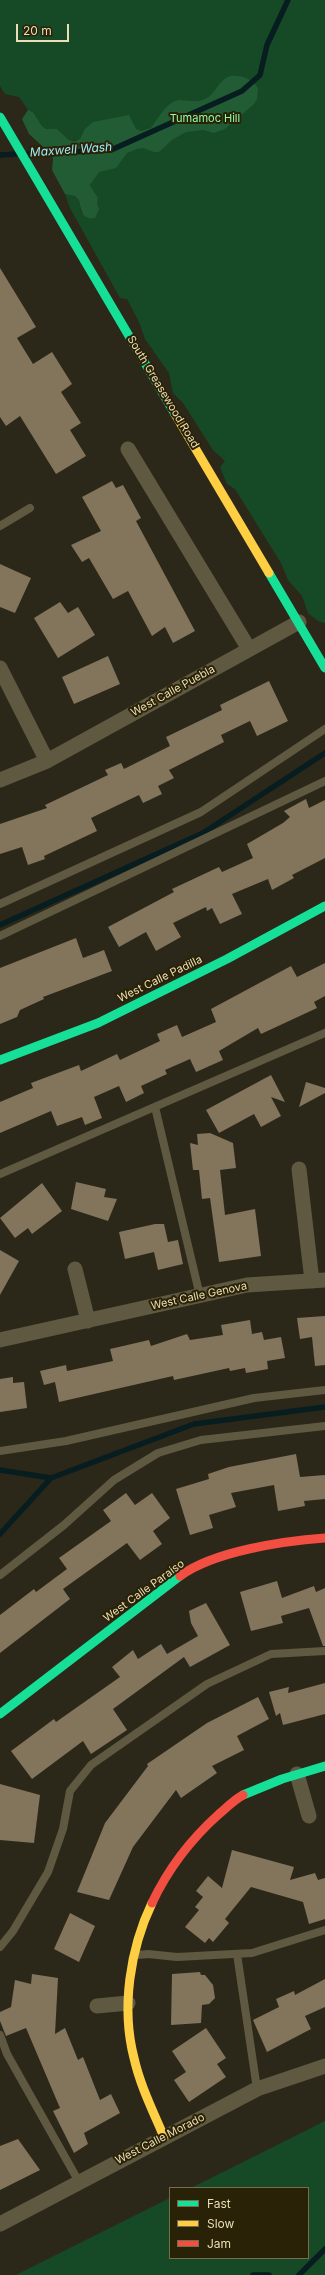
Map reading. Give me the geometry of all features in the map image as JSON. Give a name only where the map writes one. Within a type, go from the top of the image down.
[{"type":"street","name":"South Greasewood Road","points":[[0,117],[325,668]]},
{"type":"street","points":[[128,449],[249,650]]},
{"type":"street","name":"West Calle Puebla","points":[[0,780],[47,761],[299,622]]},
{"type":"street","points":[[0,668],[47,761]]},
{"type":"street","name":"West Calle Padilla","points":[[0,1060],[98,1023],[228,959],[325,906]]},
{"type":"street","name":"West Calle Genova","points":[[0,1340],[247,1285],[318,1280],[299,1169]]},
{"type":"street","points":[[75,1269],[88,1321]]},
{"type":"street","name":"West Calle Paraiso","points":[[0,1714],[186,1572],[224,1556],[287,1541],[325,1538]]},
{"type":"street","points":[[164,2137],[138,2076],[129,2032],[128,1982],[141,1926],[164,1877],[197,1832],[239,1798],[297,1774],[325,1766]]},
{"type":"street","points":[[297,1774],[310,1816]]},
{"type":"street","points":[[97,2006],[128,2004]]},
{"type":"street","name":"West Calle Morado","points":[[0,2224],[164,2137],[257,2090],[325,2066]]},
{"type":"lane","points":[[0,526],[30,508]]},
{"type":"lane","points":[[0,904],[201,812],[325,729]]},
{"type":"lane","points":[[0,936],[325,781]]},
{"type":"lane","points":[[0,1174],[325,1033]]},
{"type":"lane","points":[[155,1107],[200,1296]]},
{"type":"lane","points":[[0,1451],[66,1441],[254,1398],[325,1390]]},
{"type":"lane","points":[[0,1575],[64,1525],[114,1480],[158,1453],[201,1440],[325,1426]]},
{"type":"lane","points":[[0,1947],[13,1931],[48,1872],[63,1829],[70,1791],[91,1765],[207,1684],[271,1654],[325,1651]]},
{"type":"lane","points":[[134,1956],[148,1954],[177,1957],[252,1953],[325,1930]]},
{"type":"lane","points":[[237,1954],[257,2090]]},
{"type":"lane","points":[[0,2035],[7,2054],[79,2182]]},
{"type":"green space","name":"Tumamoc Hill","points":[[0,0],[325,0],[325,623],[318,621],[308,613],[302,596],[288,580],[281,563],[235,489],[227,484],[220,467],[225,461],[213,450],[183,403],[173,393],[169,373],[145,339],[139,322],[127,299],[120,298],[70,208],[65,194],[75,196],[79,200],[81,212],[97,204],[98,198],[90,185],[95,176],[78,140],[69,140],[57,129],[46,129],[42,126],[33,112],[28,110],[19,97],[5,94],[0,86]]},
{"type":"green space","points":[[231,76],[246,78],[253,82],[258,88],[257,99],[254,104],[225,129],[214,133],[203,130],[186,132],[172,140],[159,152],[154,152],[143,148],[137,149],[127,153],[116,168],[99,172],[90,185],[98,198],[97,204],[99,209],[95,218],[87,217],[83,214],[79,200],[75,196],[65,194],[52,170],[53,159],[51,154],[29,134],[22,119],[28,110],[33,112],[42,126],[46,129],[57,129],[69,140],[75,141],[80,139],[85,129],[93,122],[129,115],[136,129],[141,131],[151,128],[166,107],[170,104],[179,100],[203,100],[213,93],[223,80]]},
{"type":"green space","points":[[325,2121],[325,2275],[16,2275],[169,2198],[169,2259],[309,2259],[309,2187],[193,2187]]},
{"type":"building","points":[[0,268],[36,327],[17,338],[33,364],[52,352],[72,384],[61,392],[81,423],[70,430],[86,456],[56,474],[20,416],[6,426],[0,417]]},
{"type":"building","points":[[112,481],[116,488],[123,485],[141,518],[136,521],[195,631],[173,643],[165,627],[152,636],[128,591],[113,599],[89,558],[82,562],[71,545],[101,531],[82,497]]},
{"type":"building","points":[[0,564],[31,578],[15,613],[0,607]]},
{"type":"building","points":[[60,602],[68,613],[78,607],[95,635],[58,658],[34,618]]},
{"type":"building","points":[[108,656],[120,684],[74,704],[62,677]]},
{"type":"building","points":[[269,681],[288,721],[257,736],[250,721],[221,735],[224,742],[169,770],[174,778],[158,786],[162,794],[143,803],[139,795],[91,818],[97,831],[44,856],[45,859],[28,865],[22,847],[0,854],[0,824],[47,808],[45,805],[108,775],[105,770],[121,763],[124,769],[170,746],[166,737],[222,710],[220,705]]},
{"type":"building","points":[[306,799],[309,808],[325,800],[325,858],[292,875],[294,878],[272,890],[268,879],[232,894],[242,914],[220,924],[212,908],[207,911],[206,907],[173,923],[181,937],[156,951],[146,932],[119,947],[108,927],[174,892],[172,889],[219,867],[222,872],[253,858],[247,844],[283,823],[290,817],[284,811]]},
{"type":"building","points":[[76,938],[83,958],[104,950],[112,971],[43,997],[44,999],[20,1010],[17,1017],[0,1024],[0,968]]},
{"type":"building","points":[[325,963],[325,996],[314,1002],[317,1008],[261,1034],[258,1028],[219,1051],[223,1060],[196,1072],[190,1059],[165,1070],[167,1074],[141,1086],[144,1093],[126,1102],[119,1086],[94,1097],[102,1118],[85,1125],[82,1117],[57,1126],[51,1111],[0,1133],[0,1102],[33,1088],[31,1083],[79,1065],[81,1071],[117,1054],[120,1060],[160,1041],[157,1034],[177,1025],[182,1037],[216,1022],[211,1009],[291,966],[297,977]]},
{"type":"building","points":[[271,1075],[285,1102],[271,1097],[281,1116],[261,1127],[254,1114],[219,1133],[206,1110]]},
{"type":"building","points":[[306,1082],[325,1088],[325,1093],[299,1107]]},
{"type":"building","points":[[210,1133],[233,1143],[236,1168],[220,1170],[225,1215],[255,1209],[261,1256],[219,1262],[210,1198],[202,1199],[199,1170],[193,1170],[190,1143],[198,1145],[197,1134]]},
{"type":"building","points":[[76,1182],[106,1189],[104,1197],[117,1199],[108,1221],[71,1209]]},
{"type":"building","points":[[42,1183],[62,1211],[32,1234],[28,1228],[15,1238],[0,1218]]},
{"type":"building","points":[[155,1224],[164,1224],[168,1242],[178,1240],[183,1264],[158,1270],[154,1252],[125,1259],[119,1232]]},
{"type":"building","points":[[0,1250],[19,1261],[0,1295]]},
{"type":"building","points":[[325,1316],[325,1365],[315,1366],[312,1337],[300,1339],[297,1318]]},
{"type":"building","points":[[250,1320],[252,1334],[262,1332],[264,1340],[281,1337],[285,1358],[267,1361],[268,1369],[246,1373],[245,1368],[230,1371],[229,1368],[174,1380],[173,1376],[59,1402],[55,1382],[44,1385],[40,1371],[66,1365],[67,1371],[113,1361],[110,1349],[149,1340],[151,1346],[187,1334],[190,1340],[223,1335],[221,1325]]},
{"type":"building","points":[[13,1377],[13,1383],[24,1382],[27,1408],[0,1412],[0,1379]]},
{"type":"building","points":[[296,1454],[300,1477],[325,1475],[325,1499],[304,1501],[305,1506],[278,1511],[274,1485],[231,1493],[236,1507],[209,1515],[213,1528],[190,1535],[176,1489],[209,1479],[208,1474],[229,1467]]},
{"type":"building","points":[[126,1493],[135,1505],[152,1493],[170,1518],[153,1531],[162,1544],[140,1560],[127,1543],[63,1589],[70,1599],[0,1653],[0,1615],[34,1589],[36,1592],[67,1569],[59,1558],[111,1521],[103,1510]]},
{"type":"building","points":[[277,1581],[282,1598],[314,1586],[316,1592],[325,1588],[325,1646],[323,1646],[309,1608],[281,1616],[283,1623],[251,1631],[240,1592]]},
{"type":"building","points":[[206,1603],[230,1645],[190,1667],[184,1657],[113,1709],[127,1730],[91,1754],[83,1741],[32,1779],[11,1751],[54,1719],[56,1722],[120,1677],[112,1667],[133,1650],[138,1659],[161,1644],[167,1654],[198,1636],[191,1623],[189,1611]]},
{"type":"building","points":[[325,1683],[325,1714],[283,1725],[280,1713],[276,1716],[269,1692],[289,1687],[288,1693]]},
{"type":"building","points":[[258,1697],[269,1719],[237,1736],[244,1750],[212,1766],[217,1773],[181,1798],[176,1790],[133,1847],[109,1900],[77,1892],[105,1823],[148,1766],[147,1764],[207,1723]]},
{"type":"building","points":[[0,1784],[40,1795],[34,1843],[0,1840]]},
{"type":"building","points":[[232,1850],[294,1867],[290,1880],[315,1873],[318,1880],[325,1878],[325,1919],[309,1924],[303,1902],[251,1887],[225,1919],[229,1923],[213,1942],[209,1938],[205,1943],[185,1927],[199,1910],[195,1907],[203,1897],[196,1891],[208,1876],[222,1888]]},
{"type":"building","points":[[70,1913],[95,1926],[79,1962],[54,1949]]},
{"type":"building","points":[[200,1972],[201,1975],[205,1975],[213,1985],[215,1998],[209,2004],[202,2005],[201,2023],[171,2025],[172,1974]]},
{"type":"building","points":[[32,1974],[58,1978],[55,2034],[65,2028],[78,2060],[83,2057],[100,2100],[111,2094],[120,2113],[84,2133],[88,2144],[74,2153],[53,2111],[60,2108],[26,2028],[6,2036],[0,2021],[0,2012],[11,2007],[15,1980],[31,1984]]},
{"type":"building","points":[[325,1979],[325,2007],[305,2016],[311,2029],[267,2052],[253,2020],[279,2007],[276,1999],[294,1991],[295,1995]]},
{"type":"building","points":[[206,2028],[226,2058],[217,2064],[226,2077],[189,2102],[174,2080],[186,2072],[172,2051]]},
{"type":"building","points":[[18,2139],[40,2170],[0,2190],[0,2146]]},
{"type":"waterway","name":"Maxwell Wash","points":[[28,154],[111,150],[242,91],[260,75],[267,45],[288,0]]},
{"type":"waterway","name":"Maxwell Wash","points":[[0,155],[16,154]]},
{"type":"waterway","points":[[0,925],[203,833],[325,753]]},
{"type":"waterway","points":[[0,1534],[51,1478],[194,1424],[325,1407]]},
{"type":"waterway","points":[[0,1470],[51,1478]]},
{"type":"waterway","points":[[299,2275],[325,2249]]},
{"type":"waterway","points":[[253,2275],[269,2275]]},
{"type":"traffic: fast","points":[[0,117],[175,414]]},
{"type":"traffic: fast","points":[[269,573],[325,668]]},
{"type":"traffic: fast","points":[[0,1060],[98,1023],[227,959],[325,906]]},
{"type":"traffic: fast","points":[[0,1714],[180,1576]]},
{"type":"traffic: fast","points":[[243,1795],[282,1779],[325,1766]]},
{"type":"traffic: slow","points":[[175,414],[269,573]]},
{"type":"traffic: slow","points":[[152,1903],[144,1921],[133,1959],[128,1999],[128,2019],[130,2039],[140,2078],[164,2137]]},
{"type":"traffic: jam","points":[[180,1576],[194,1567],[230,1554],[270,1545],[325,1538]]},
{"type":"traffic: jam","points":[[152,1903],[165,1878],[189,1845],[208,1824],[243,1795]]}]
